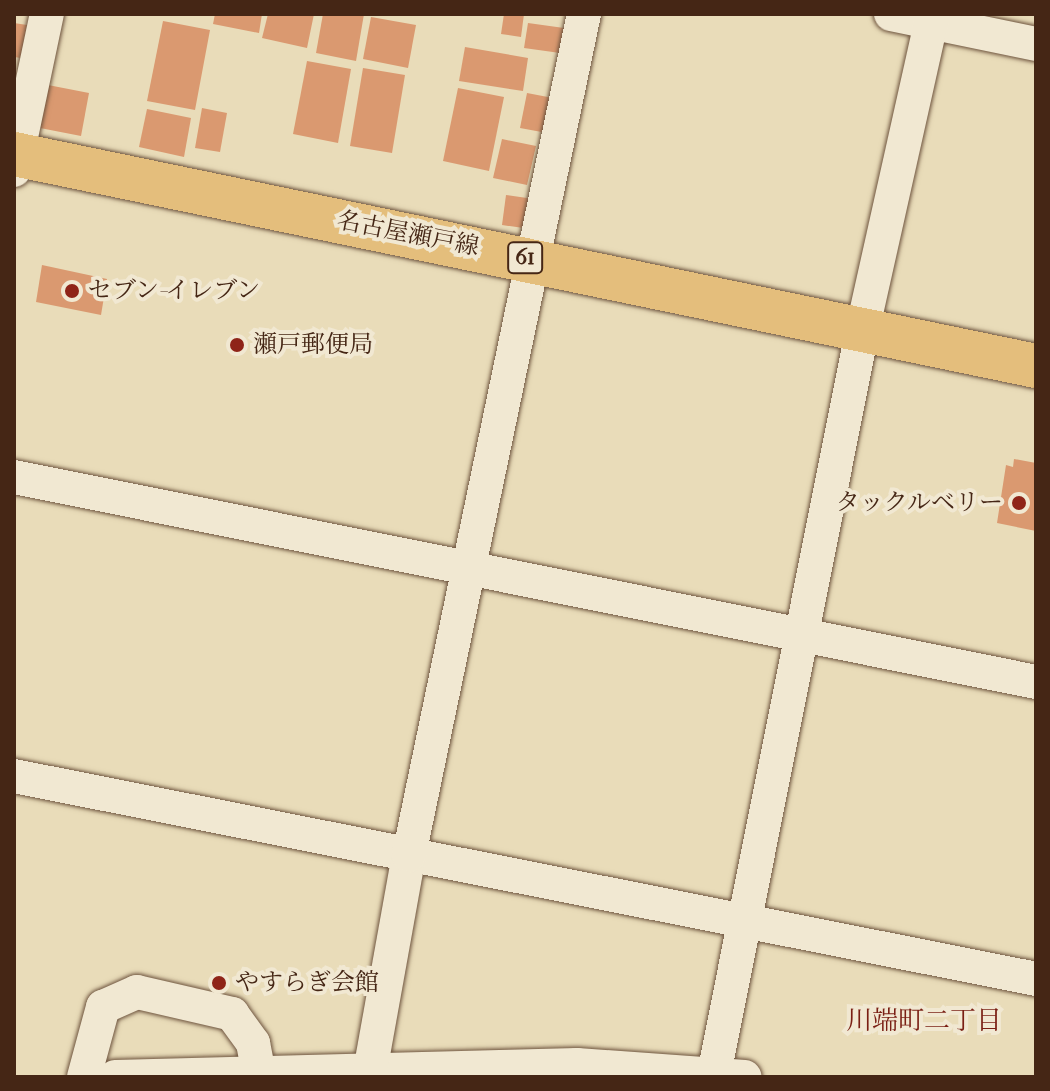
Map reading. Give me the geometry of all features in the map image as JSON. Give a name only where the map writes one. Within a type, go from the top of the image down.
[{"type":"main road","name":"名古屋瀬戸線","points":[[15,160],[532,259],[1036,366]]},
{"type":"street","points":[[15,160],[47,14]]},
{"type":"street","points":[[370,1075],[409,855],[584,14]]},
{"type":"street","points":[[891,14],[932,18],[1036,44]]},
{"type":"street","points":[[115,1077],[370,1075],[577,1065],[729,1076],[742,923],[863,327],[932,18]]},
{"type":"street","points":[[14,477],[1036,682]]},
{"type":"street","points":[[14,776],[1036,979]]},
{"type":"street","points":[[84,1077],[103,1007],[137,992],[232,1014],[253,1043],[259,1074]]},
{"type":"building","points":[[215,14],[262,14],[259,33],[213,24]]},
{"type":"building","points":[[268,14],[314,14],[307,48],[262,38]]},
{"type":"building","points":[[323,14],[364,14],[356,61],[316,53]]},
{"type":"building","points":[[504,14],[524,14],[521,37],[501,34]]},
{"type":"building","points":[[371,17],[416,25],[408,68],[363,59]]},
{"type":"building","points":[[163,21],[210,30],[195,110],[147,101]]},
{"type":"building","points":[[14,23],[27,25],[21,58],[14,57]]},
{"type":"building","points":[[528,23],[564,28],[560,53],[524,48]]},
{"type":"building","points":[[465,47],[528,58],[523,91],[459,81]]},
{"type":"building","points":[[307,61],[351,69],[338,143],[293,134]]},
{"type":"building","points":[[363,68],[405,75],[392,153],[350,146]]},
{"type":"building","points":[[48,85],[89,93],[81,136],[40,128]]},
{"type":"building","points":[[458,88],[504,97],[489,171],[443,161]]},
{"type":"building","points":[[527,93],[553,98],[547,133],[520,128]]},
{"type":"building","points":[[202,108],[227,113],[220,152],[195,148]]},
{"type":"building","points":[[147,109],[191,118],[184,157],[139,147]]},
{"type":"building","points":[[502,139],[536,146],[527,185],[493,178]]},
{"type":"building","points":[[506,195],[534,199],[530,229],[502,225]]},
{"type":"building","name":"セブン-イレブン","points":[[42,265],[107,279],[101,315],[36,302]]},
{"type":"building","name":"タックルベリー","points":[[1014,459],[1036,463],[1036,531],[997,523],[1006,465],[1013,467]]},
{"type":"place","name":"セブン-イレブン","points":[[72,291]]},
{"type":"place","name":"瀬戸郵便局","points":[[237,345]]},
{"type":"place","name":"タックルベリー","points":[[1019,503]]},
{"type":"place","name":"やすらぎ会館","points":[[219,983]]},
{"type":"district","name":"川端町二丁目","points":[[924,1021]]}]
